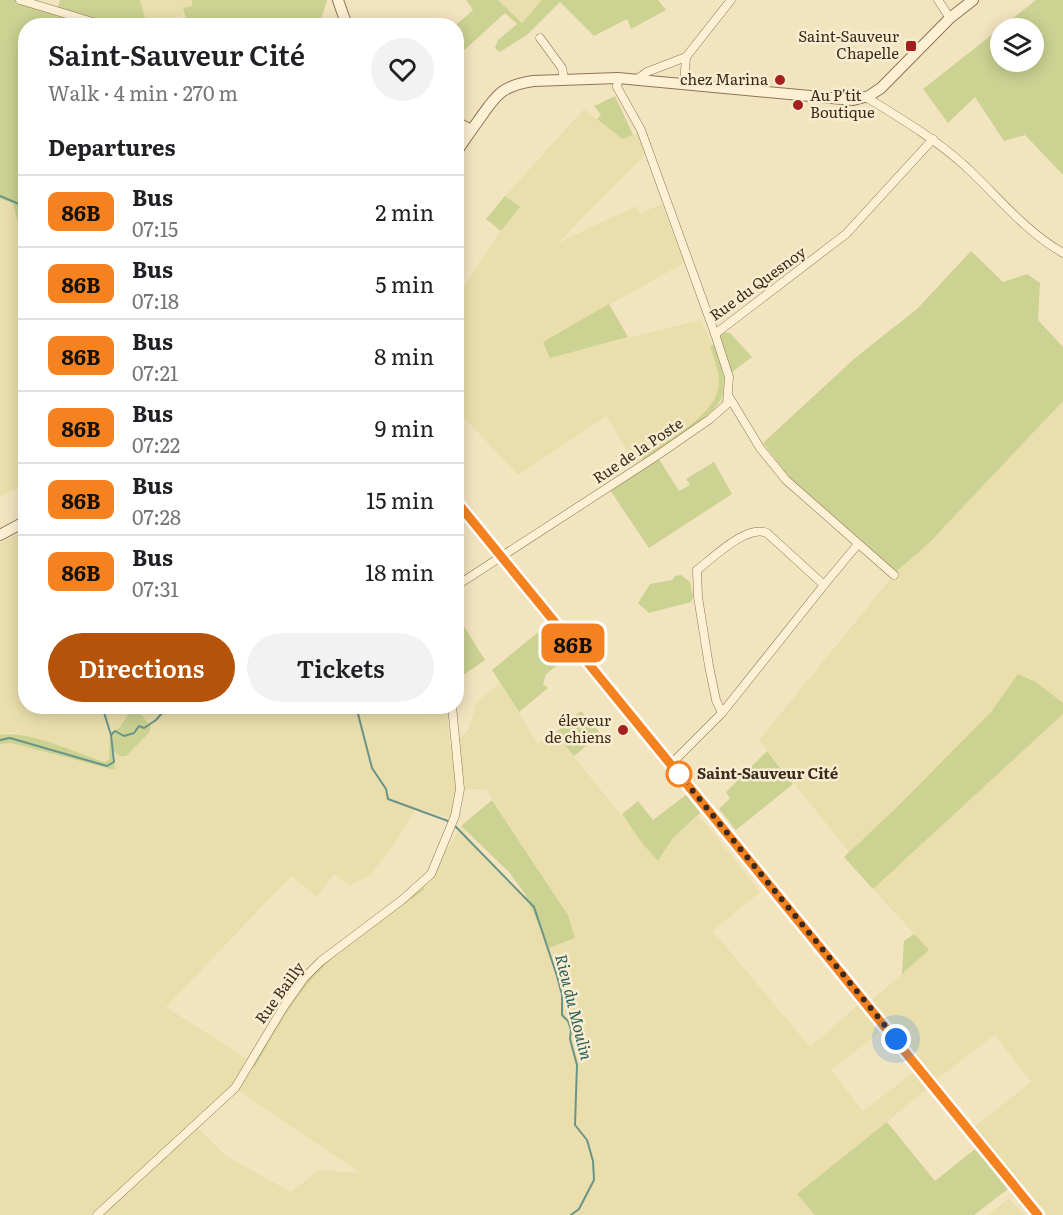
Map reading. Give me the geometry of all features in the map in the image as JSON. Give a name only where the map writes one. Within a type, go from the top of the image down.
[{"type":"street","points":[[20,0],[80,18]]},
{"type":"street","points":[[338,0],[345,18]]},
{"type":"street","points":[[636,80],[647,72],[686,57],[731,0]]},
{"type":"street","points":[[938,0],[950,18]]},
{"type":"street","points":[[464,141],[494,98],[504,89],[521,83],[564,78],[618,78],[853,100],[866,98],[887,83],[950,18],[973,0]]},
{"type":"street","points":[[540,38],[562,68],[564,78]]},
{"type":"street","points":[[684,84],[686,57]]},
{"type":"street","name":"Rue du Quesnoy","points":[[618,78],[617,87],[641,130],[715,334],[846,234],[933,139]]},
{"type":"street","points":[[866,98],[933,139],[964,165],[1034,234],[1063,253]]},
{"type":"street","points":[[464,126],[471,130]]},
{"type":"street","points":[[715,334],[729,377],[728,395],[760,448],[786,480],[894,575]]},
{"type":"street","name":"Rue de la Poste","points":[[502,557],[701,425],[727,404],[728,395]]},
{"type":"street","points":[[464,511],[1038,1215]]},
{"type":"street","points":[[1,532],[18,525]]},
{"type":"street","points":[[722,713],[716,700],[706,646],[698,597],[698,570],[744,535],[762,531],[768,533],[824,585]]},
{"type":"street","points":[[672,764],[722,713],[858,544]]},
{"type":"street","points":[[464,581],[502,557]]},
{"type":"street","name":"Rue Bailly","points":[[97,1215],[235,1088],[283,1008],[304,978],[321,961],[402,900],[431,874],[455,816],[460,789],[453,714]]},
{"type":"shaded area","points":[[140,0],[192,0],[192,6],[183,8],[185,15],[170,18],[145,18]]},
{"type":"shaded area","points":[[498,0],[542,0],[522,23]]},
{"type":"shaded area","points":[[584,109],[622,139],[638,133],[646,154],[558,243],[636,206],[640,213],[662,204],[684,263],[543,342],[550,357],[701,320],[728,395],[727,404],[640,467],[633,460],[606,416],[518,475],[464,418],[464,286],[497,236],[520,208],[505,196]]},
{"type":"shaded area","points":[[0,199],[13,203],[18,222],[18,488],[0,497]]},
{"type":"shaded area","points":[[1063,401],[1063,703],[1036,682],[1004,696],[896,808],[849,852],[759,740],[897,571],[930,542]]},
{"type":"shaded area","points":[[18,534],[18,714],[129,714],[119,728],[110,734],[109,760],[104,762],[11,732],[0,735],[0,543]]},
{"type":"shaded area","points":[[500,683],[538,744],[555,733],[658,861],[672,839],[698,816],[712,831],[760,892],[713,931],[810,1047],[858,1005],[881,1031],[831,1070],[863,1111],[914,1072],[926,1090],[798,1194],[815,1215],[0,1215],[0,744],[11,743],[115,770],[113,749],[129,714],[448,714],[450,745],[455,744],[469,729],[476,703]],"holes":[[[460,789],[486,789],[568,915],[575,938],[525,898],[475,848],[461,826],[431,874],[304,978],[250,1061],[166,1007],[291,876],[317,897],[334,874],[350,886],[370,875],[390,850],[416,808],[452,819]],[[235,1088],[360,1173],[319,1170],[291,1192],[226,1156],[195,1125]]]},
{"type":"shaded area","points":[[1063,714],[1063,1215],[1047,1215],[974,1127],[1031,1082],[995,1035],[936,1080],[871,1001],[929,950],[873,889]]},
{"type":"shaded area","points":[[1018,1191],[1009,1199],[1025,1215],[988,1215]]},
{"type":"green space","points":[[0,0],[21,0],[57,10],[60,0],[140,0],[145,18],[18,18],[18,224],[13,203],[0,199]]},
{"type":"green space","points":[[192,0],[327,0],[321,18],[186,18],[183,8],[192,6]]},
{"type":"green space","points":[[466,0],[498,0],[522,23],[542,0],[658,0],[666,10],[631,29],[627,19],[594,36],[560,2],[528,34],[500,52],[495,48],[498,40],[517,24],[505,13],[464,50],[464,18],[473,10]]},
{"type":"green space","points":[[1036,0],[1063,0],[1063,175],[1025,135],[1004,141],[975,97],[948,123],[923,89],[990,36],[990,72],[1044,72],[1044,18],[1013,18]]},
{"type":"green space","points":[[615,96],[633,135],[622,139],[597,119],[601,115],[594,106]]},
{"type":"green space","points":[[505,196],[520,207],[501,231],[486,219]]},
{"type":"green space","points":[[971,251],[1003,282],[1027,274],[1040,283],[1038,320],[1063,347],[1063,401],[930,542],[897,571],[859,542],[794,483],[763,443],[855,358],[917,309]]},
{"type":"green space","points":[[609,304],[628,337],[550,358],[543,342]]},
{"type":"green space","points":[[722,332],[730,333],[752,357],[731,373],[719,339]]},
{"type":"green space","points":[[715,344],[724,378],[722,397],[715,408],[696,424],[643,460],[642,457],[691,424],[712,403],[718,391],[719,378],[710,346]]},
{"type":"green space","points":[[659,459],[679,491],[690,485],[686,479],[714,462],[732,494],[649,548],[608,487]]},
{"type":"green space","points":[[681,575],[690,582],[693,597],[691,602],[649,613],[638,603],[650,584],[672,580],[675,576]]},
{"type":"green space","points":[[548,624],[572,654],[546,674],[543,684],[548,688],[519,712],[492,670]]},
{"type":"green space","points":[[464,627],[485,660],[464,674]]},
{"type":"green space","points":[[1018,674],[1036,682],[1063,703],[1063,714],[873,889],[844,857],[991,712]]},
{"type":"green space","points":[[581,711],[601,734],[574,756],[555,733]]},
{"type":"green space","points":[[129,714],[141,714],[151,727],[149,733],[126,756],[119,756],[113,750],[115,770],[11,743],[0,744],[0,735],[23,736],[52,743],[104,762],[109,760],[110,734],[119,728]]},
{"type":"green space","points":[[767,751],[793,784],[736,830],[719,809],[730,798],[726,792]]},
{"type":"green space","points":[[686,795],[700,813],[672,839],[658,861],[622,814],[638,801],[653,820]]},
{"type":"green space","points":[[492,800],[568,915],[575,938],[549,948],[525,894],[509,872],[461,826]]},
{"type":"green space","points":[[423,888],[425,889],[348,945],[320,971],[292,1004],[255,1067],[253,1066],[290,1003],[317,971],[345,946]]},
{"type":"green space","points":[[914,934],[929,950],[902,974],[904,941]]},
{"type":"green space","points":[[887,1122],[935,1181],[975,1149],[1008,1189],[974,1215],[815,1215],[797,1194]]},
{"type":"waterway","points":[[0,196],[18,204]]},
{"type":"waterway","points":[[104,714],[111,735]]},
{"type":"waterway","name":"Rieu du Moulin","points":[[0,740],[10,738],[107,766],[114,762],[111,735],[115,731],[124,736],[134,733],[139,726],[144,728],[161,714]]},
{"type":"waterway","name":"Rieu du Moulin","points":[[358,714],[372,768],[386,789],[388,799],[448,821]]},
{"type":"waterway","name":"Rieu du Moulin","points":[[455,826],[534,907],[557,976],[562,995],[562,1015],[568,1021],[571,1030],[570,1039],[577,1065],[575,1125],[587,1140],[593,1161],[594,1180],[579,1209],[571,1215]]},
{"type":"bus line","name":"86B","points":[[464,510],[1038,1215]]},
{"type":"place","name":"Saint-Sauveur Chapelle","points":[[911,46]]},
{"type":"place","name":"chez Marina","points":[[780,80]]},
{"type":"place","name":"Au P'tit Boutique","points":[[798,105]]},
{"type":"place","name":"éleveur de chiens","points":[[623,730]]},
{"type":"place","name":"Saint-Sauveur Cité","points":[[679,774]]},
{"type":"route","points":[[679,774],[896,1039]]}]
